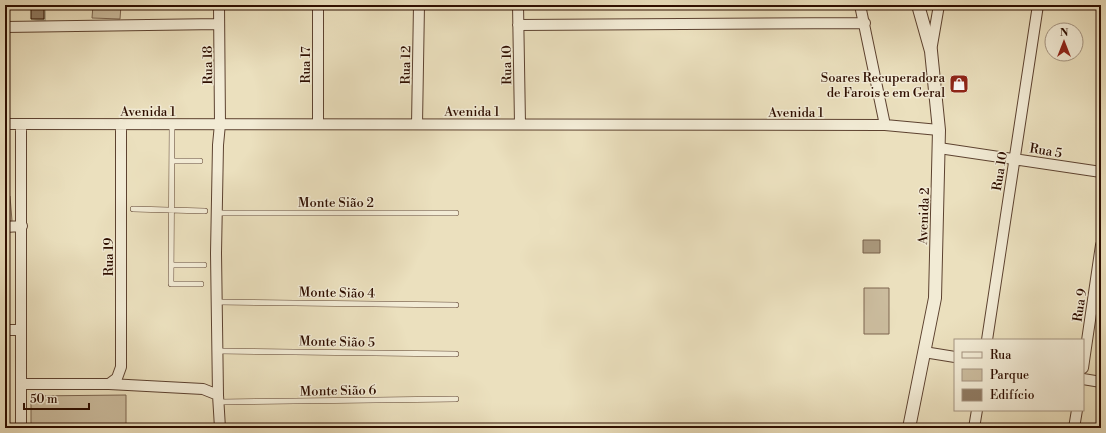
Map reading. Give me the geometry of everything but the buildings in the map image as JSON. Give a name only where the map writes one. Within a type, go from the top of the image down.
[{"type":"street","name":"Rua 18","points":[[219,5],[220,124],[217,151],[216,213],[220,428]]},
{"type":"street","name":"Rua 17","points":[[318,5],[318,124]]},
{"type":"street","name":"Rua 12","points":[[417,124],[419,5]]},
{"type":"street","name":"Rua 10","points":[[518,5],[520,124]]},
{"type":"street","points":[[860,5],[865,23],[885,125]]},
{"type":"street","name":"Avenida 2","points":[[909,428],[935,298],[939,148],[939,130],[931,51],[918,5]]},
{"type":"street","points":[[931,51],[939,5]]},
{"type":"street","name":"Rua 10","points":[[987,339],[1038,5]]},
{"type":"street","points":[[518,25],[865,23]]},
{"type":"street","points":[[5,27],[219,24]]},
{"type":"street","name":"Avenida 1","points":[[5,124],[885,125],[939,130]]},
{"type":"street","points":[[21,124],[21,428]]},
{"type":"street","name":"Rua 19","points":[[109,384],[117,378],[121,367],[121,124]]},
{"type":"street","name":"Rua 5","points":[[939,148],[1101,172]]},
{"type":"street","points":[[5,227],[22,226]]},
{"type":"street","name":"Rua 9","points":[[1084,361],[1101,245]]},
{"type":"street","points":[[5,330],[21,330]]},
{"type":"street","points":[[924,352],[954,357]]},
{"type":"street","points":[[1084,379],[1101,382]]},
{"type":"street","points":[[21,384],[109,384],[203,389],[219,399]]},
{"type":"street","points":[[974,428],[977,411]]},
{"type":"street","points":[[1074,428],[1077,411]]},
{"type":"lane","points":[[172,124],[171,284],[202,284]]},
{"type":"lane","points":[[172,161],[200,161]]},
{"type":"lane","points":[[133,209],[205,211]]},
{"type":"lane","name":"Monte Sião 2","points":[[216,213],[456,214]]},
{"type":"lane","points":[[171,265],[204,265]]},
{"type":"lane","name":"Monte Sião 4","points":[[217,302],[456,305]]},
{"type":"lane","name":"Monte Sião 5","points":[[218,351],[456,354]]},
{"type":"lane","name":"Monte Sião 6","points":[[219,399],[456,399]]},
{"type":"green space","points":[[93,5],[121,5],[120,19],[92,18]]},
{"type":"green space","points":[[5,196],[10,196],[12,221],[5,221]]},
{"type":"green space","points":[[864,288],[889,288],[889,334],[864,334]]},
{"type":"green space","points":[[5,335],[9,335],[9,428],[5,428]]},
{"type":"green space","points":[[126,395],[126,428],[31,428],[31,396]]},
{"type":"shaded area","points":[[863,240],[880,240],[880,253],[863,253]]},
{"type":"place","name":"Soares Recuperadora de Farois e em Geral","points":[[959,84]]}]
